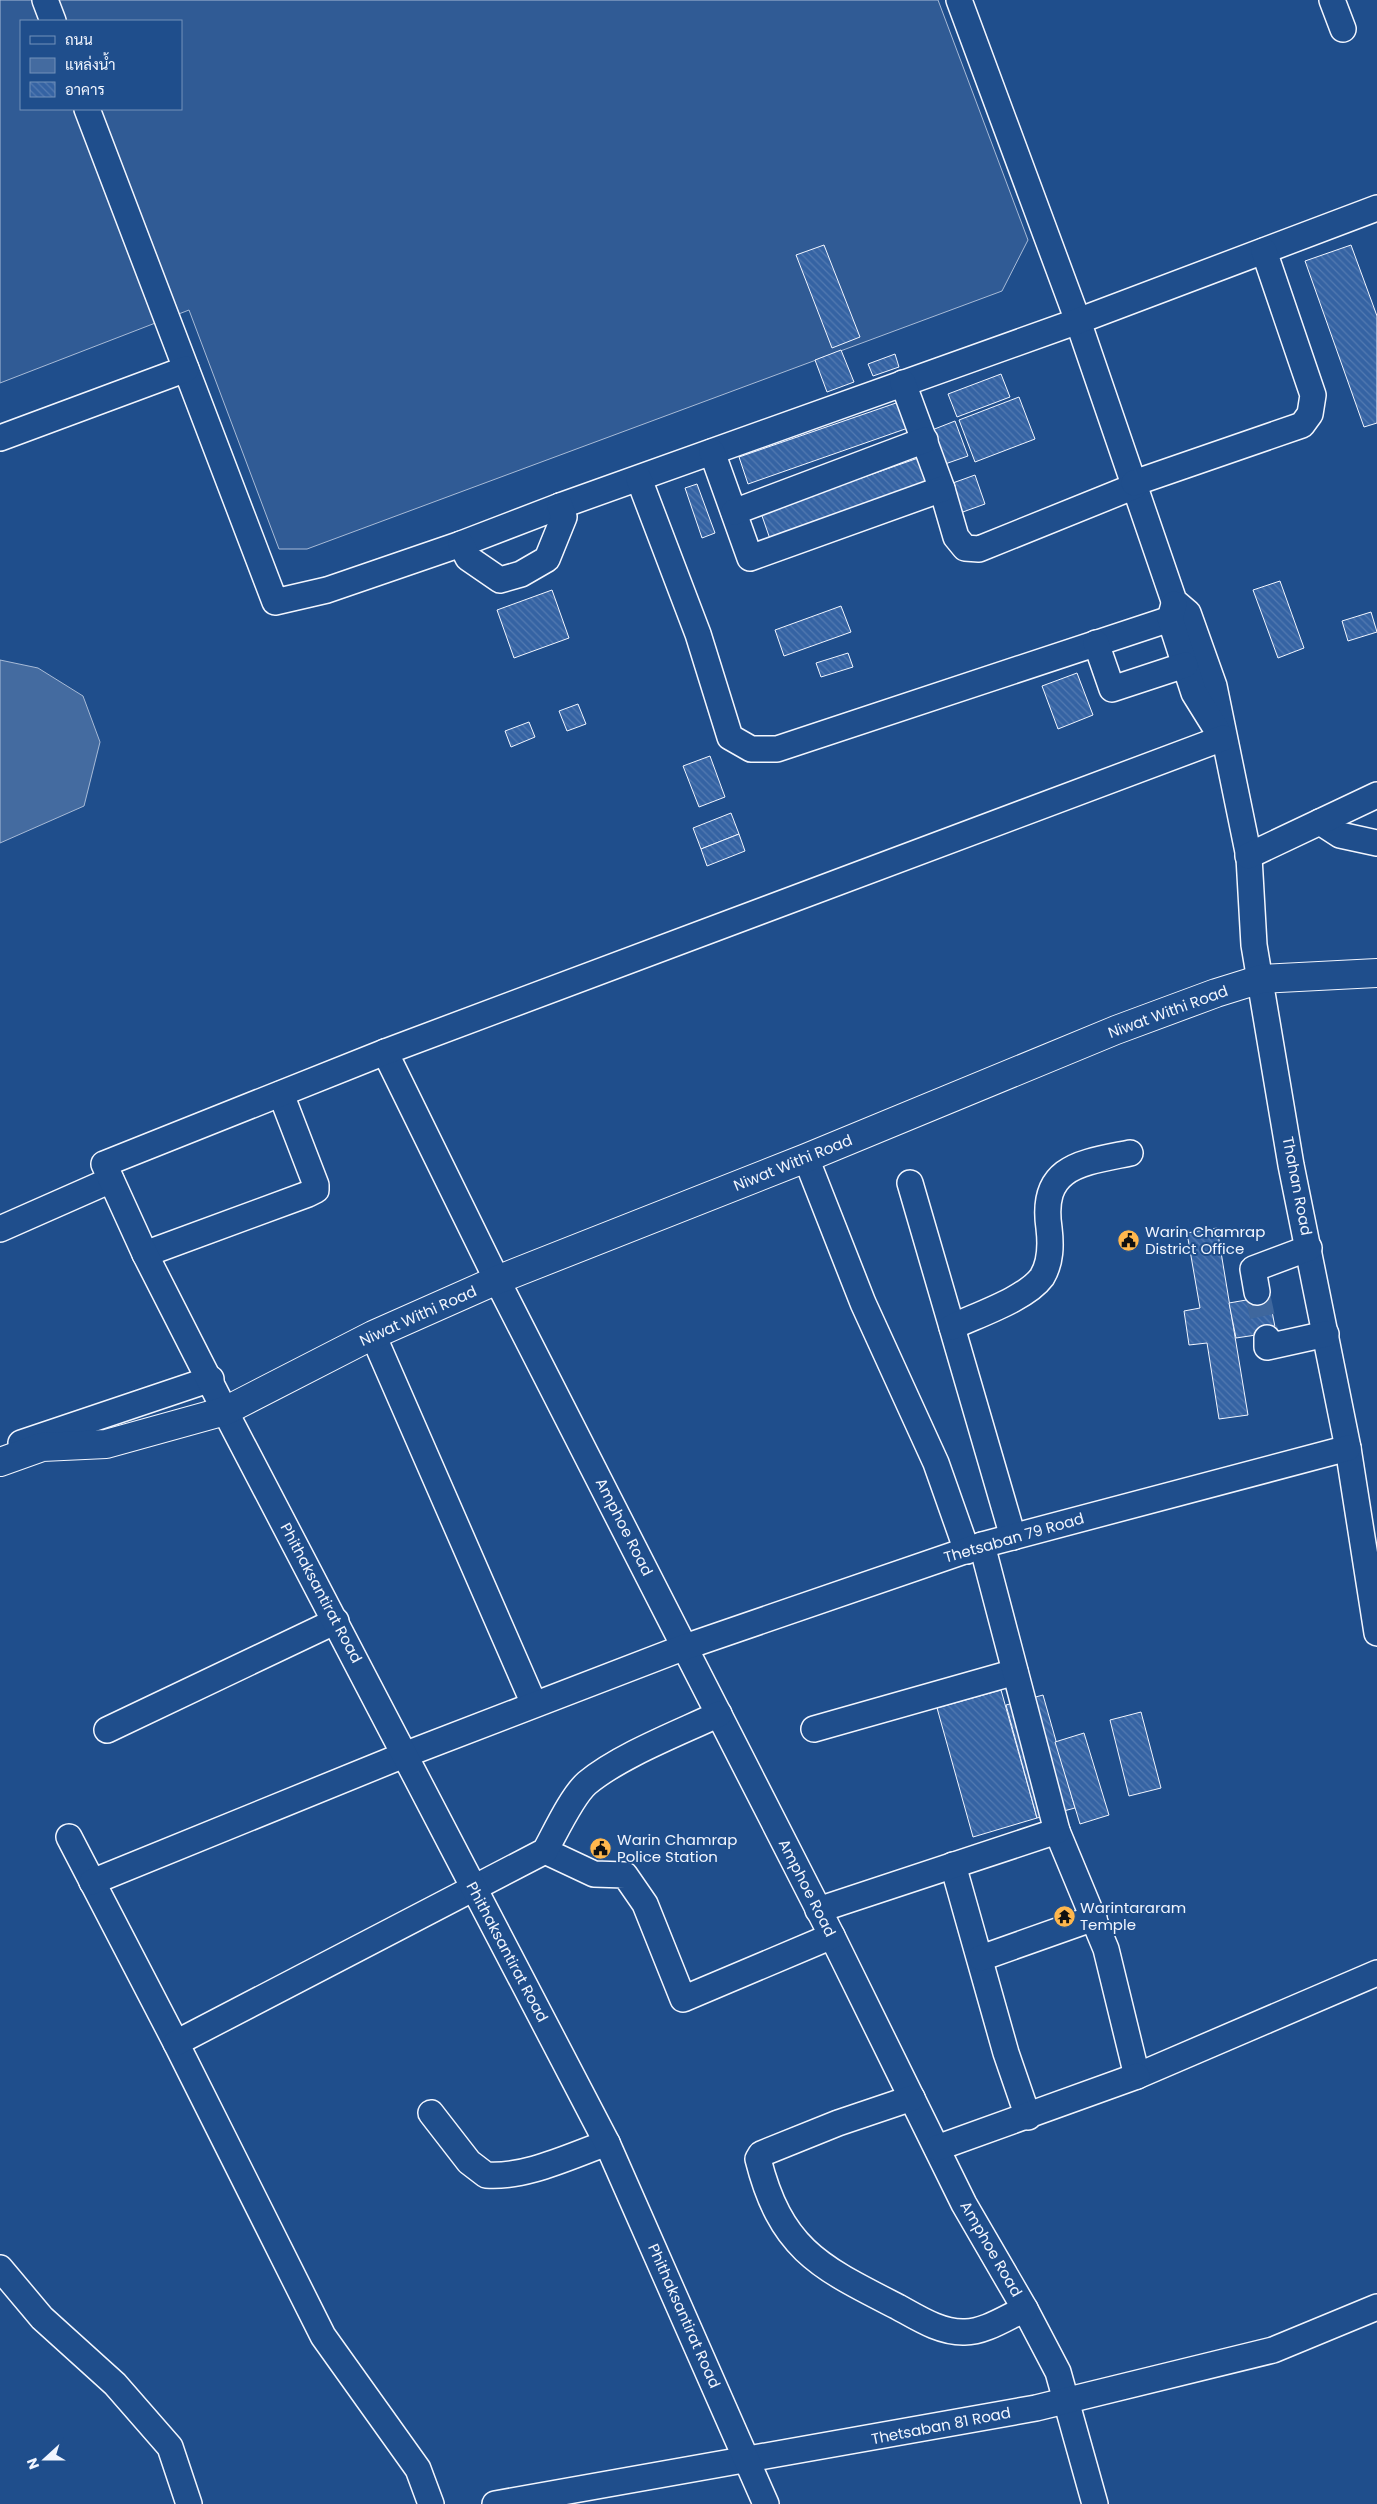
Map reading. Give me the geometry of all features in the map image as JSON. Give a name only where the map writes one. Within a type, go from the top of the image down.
[{"type":"main road","name":"Niwat Withi Road","points":[[0,1462],[42,1446],[106,1444],[226,1411],[374,1335],[498,1280],[806,1158],[1116,1030],[1260,979],[1377,973]]},
{"type":"street","points":[[45,0],[53,20]]},
{"type":"street","points":[[0,1228],[111,1180],[104,1164],[385,1052],[1223,738],[1194,694],[1172,610],[1135,485],[1078,321],[959,0]]},
{"type":"street","points":[[1332,0],[1343,29]]},
{"type":"street","points":[[87,110],[275,602],[327,590],[461,544],[560,506],[1078,321],[1377,208]]},
{"type":"street","points":[[903,383],[926,440],[956,537],[965,548],[978,549],[1135,485],[1302,425],[1310,414],[1313,395],[1264,251]]},
{"type":"street","points":[[0,438],[186,369]]},
{"type":"street","points":[[734,512],[926,440]]},
{"type":"street","points":[[712,452],[750,558],[942,490]]},
{"type":"street","points":[[639,479],[698,634],[730,737],[751,748],[777,749],[1096,643],[1172,610]]},
{"type":"street","points":[[461,544],[468,558],[500,580],[521,574],[547,559],[564,517],[560,506]]},
{"type":"street","name":"Thahan Road","points":[[1172,610],[1188,613],[1214,686],[1248,856],[1254,945],[1292,1165],[1310,1248],[1348,1448],[1377,1633]]},
{"type":"street","points":[[1096,643],[1112,689],[1185,665]]},
{"type":"street","points":[[1248,856],[1377,795]]},
{"type":"street","points":[[1320,822],[1340,835],[1377,844]]},
{"type":"street","name":"Amphoe Road","points":[[385,1052],[498,1280],[832,1936],[964,2204],[1058,2372],[1095,2504]]},
{"type":"street","points":[[145,1254],[313,1193],[316,1190],[316,1184],[281,1094]]},
{"type":"street","points":[[952,1327],[1021,1294],[1041,1278],[1050,1256],[1048,1197],[1054,1183],[1061,1176],[1086,1162],[1130,1153]]},
{"type":"street","points":[[806,1158],[863,1303],[975,1548],[1015,1672],[1057,1830],[1106,1949],[1137,2076]]},
{"type":"street","name":"Phithaksantirat Road","points":[[111,1180],[145,1254],[607,2143],[766,2504]]},
{"type":"street","points":[[910,1183],[1013,1537]]},
{"type":"street","points":[[1257,1292],[1253,1269],[1310,1248]]},
{"type":"street","points":[[1266,1338],[1267,1347],[1326,1334]]},
{"type":"street","points":[[374,1335],[534,1704]]},
{"type":"street","points":[[0,1449],[211,1379]]},
{"type":"street","name":"Thetsaban 79 Road","points":[[92,1882],[404,1755],[685,1647],[975,1548],[1348,1448]]},
{"type":"street","points":[[107,1730],[336,1621]]},
{"type":"street","points":[[814,1729],[1015,1672]]},
{"type":"street","points":[[176,2043],[546,1851],[561,1820],[586,1784],[631,1756],[719,1714]]},
{"type":"street","points":[[818,1910],[1057,1830]]},
{"type":"street","points":[[69,1836],[176,2043],[323,2336],[418,2469],[431,2504]]},
{"type":"street","points":[[546,1851],[594,1874],[625,1875],[645,1904],[683,1999],[832,1936]]},
{"type":"street","points":[[953,1865],[981,1958],[1006,2053],[1028,2117]]},
{"type":"street","points":[[981,1958],[1094,1918]]},
{"type":"street","points":[[937,2148],[1028,2117],[1137,2076],[1377,1973]]},
{"type":"street","points":[[912,2098],[838,2123],[761,2154],[758,2159],[763,2178],[782,2223],[804,2252],[830,2272],[944,2329],[968,2332],[1025,2310]]},
{"type":"street","points":[[431,2113],[469,2162],[486,2175],[507,2174],[543,2166],[607,2143]]},
{"type":"street","points":[[0,2268],[42,2318],[116,2384],[170,2447],[188,2504]]},
{"type":"street","name":"Thetsaban 81 Road","points":[[495,2504],[892,2435],[1066,2401],[1273,2350],[1377,2307]]},
{"type":"shaded area","points":[[0,0],[938,0],[1028,240],[1002,291],[307,549],[279,549],[189,310],[0,383]]},
{"type":"water","points":[[0,660],[38,668],[83,696],[100,742],[84,806],[0,843]]},
{"type":"building","points":[[824,245],[860,337],[832,348],[796,255]]},
{"type":"building","points":[[1351,245],[1377,316],[1377,423],[1364,427],[1305,261]]},
{"type":"building","points":[[841,350],[854,382],[827,392],[815,360]]},
{"type":"building","points":[[895,354],[899,367],[873,376],[868,364]]},
{"type":"building","points":[[1001,374],[1010,397],[957,417],[948,394]]},
{"type":"building","points":[[1019,397],[1035,439],[975,462],[959,420]]},
{"type":"building","points":[[899,402],[908,428],[748,484],[739,457]]},
{"type":"building","points":[[955,421],[968,456],[945,464],[932,430]]},
{"type":"building","points":[[921,457],[930,484],[770,539],[761,513]]},
{"type":"building","points":[[975,475],[985,504],[960,513],[950,484]]},
{"type":"building","points":[[697,484],[715,533],[702,538],[685,488]]},
{"type":"building","points":[[1280,581],[1304,648],[1278,658],[1253,590]]},
{"type":"building","points":[[552,590],[569,638],[514,658],[497,610]]},
{"type":"building","points":[[841,606],[851,632],[784,656],[775,630]]},
{"type":"building","points":[[1371,612],[1377,632],[1348,641],[1342,621]]},
{"type":"building","points":[[848,653],[853,667],[821,677],[816,663]]},
{"type":"building","points":[[1077,673],[1093,715],[1058,729],[1042,686]]},
{"type":"building","points":[[578,704],[586,724],[567,731],[559,711]]},
{"type":"building","points":[[529,722],[535,737],[511,747],[505,731]]},
{"type":"building","points":[[710,756],[725,797],[699,807],[683,766]]},
{"type":"building","points":[[731,813],[739,834],[701,849],[693,828]]},
{"type":"building","points":[[739,834],[745,851],[707,866],[701,849]]},
{"type":"building","points":[[1217,1228],[1248,1415],[1219,1419],[1207,1343],[1189,1345],[1184,1311],[1200,1308],[1187,1233]]},
{"type":"building","points":[[1269,1296],[1276,1332],[1236,1338],[1229,1303]]},
{"type":"building","points":[[1001,1690],[1037,1818],[973,1837],[937,1708]]},
{"type":"building","points":[[1043,1695],[1075,1808],[1037,1818],[1006,1705]]},
{"type":"building","points":[[1141,1712],[1161,1788],[1129,1796],[1110,1720]]},
{"type":"building","points":[[1084,1733],[1109,1815],[1080,1824],[1055,1742]]},
{"type":"tunnel","points":[[1257,1292],[1267,1338]]},
{"type":"place","name":"Warin Chamrap District Office","points":[[1129,1241]]},
{"type":"place","name":"Warin Chamrap Police Station","points":[[601,1849]]},
{"type":"place","name":"Warintararam Temple","points":[[1064,1917]]}]
